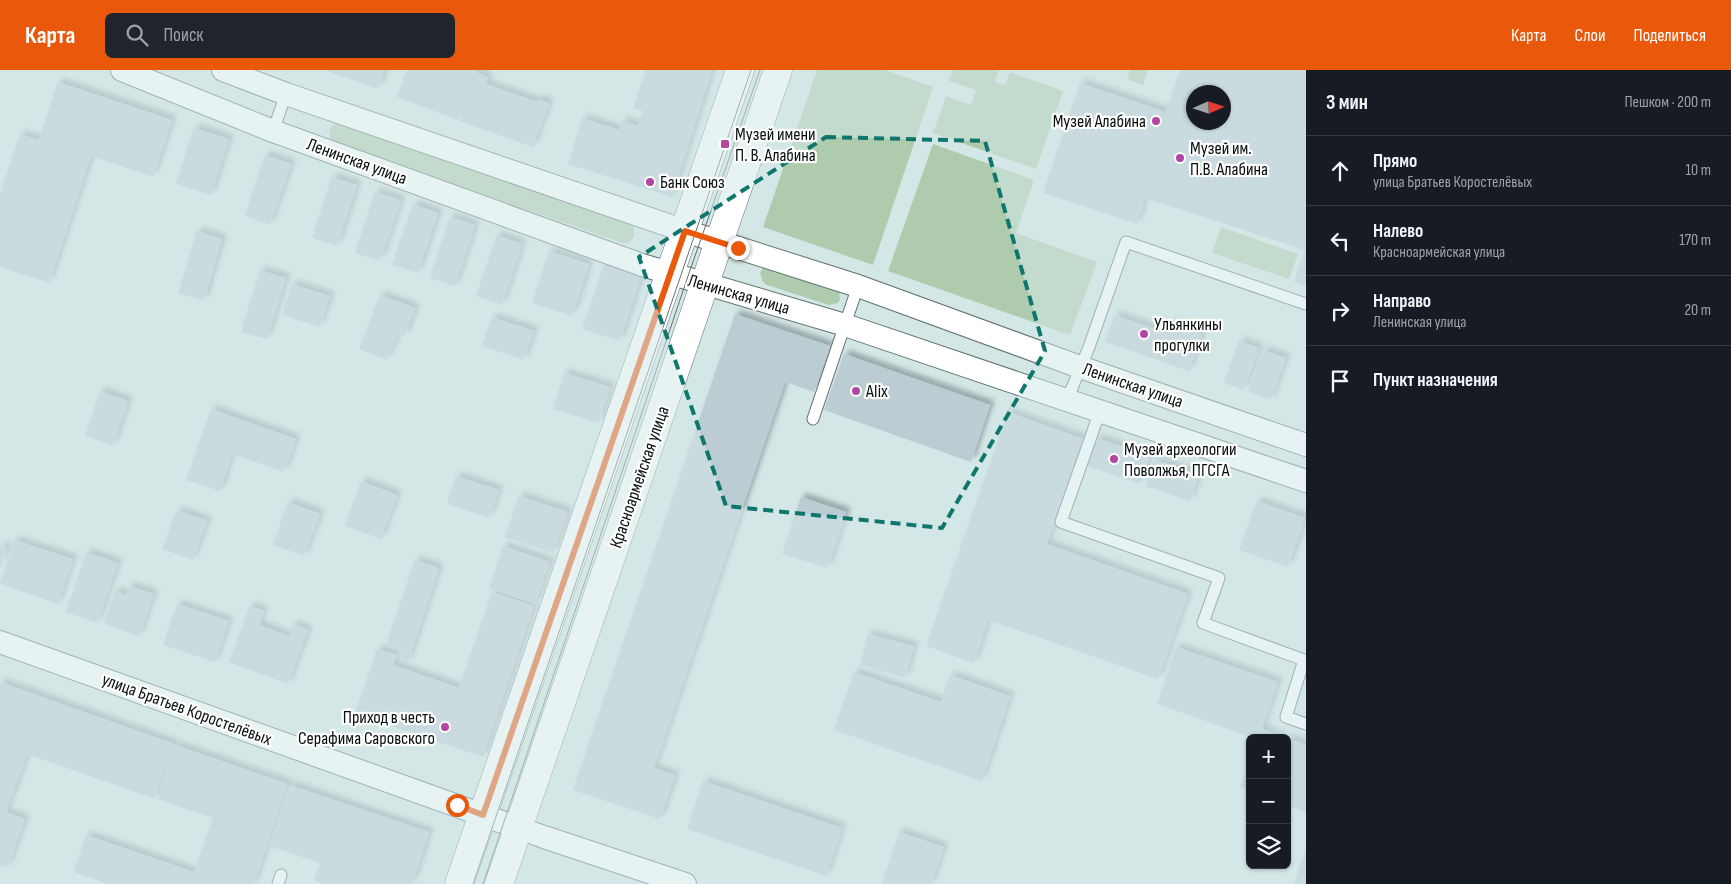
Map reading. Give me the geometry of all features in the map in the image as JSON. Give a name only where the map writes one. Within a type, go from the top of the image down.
[{"type":"main road","points":[[459,884],[740,70]]},
{"type":"main road","name":"Красноармейская улица","points":[[499,884],[778,70]]},
{"type":"street","name":"Ленинская улица","points":[[122,70],[273,130],[642,265],[845,325],[1306,480]]},
{"type":"street","name":"Ленинская улица","points":[[223,70],[286,94],[685,231],[858,286],[1080,367],[1306,445]]},
{"type":"street","name":"улица Братьев Коростелёвых","points":[[0,642],[518,828],[685,884]]},
{"type":"lane","points":[[273,130],[286,94]]},
{"type":"lane","points":[[1067,400],[1126,242],[1306,304]]},
{"type":"lane","points":[[812,419],[858,286]]},
{"type":"lane","points":[[1100,411],[1061,522],[1219,578],[1203,623],[1304,660],[1286,717],[1306,724]]},
{"type":"highlighted area","points":[[826,137],[985,141],[1045,351],[942,528],[726,506],[639,257]]},
{"type":"green space","points":[[817,70],[885,70],[933,87],[873,265],[763,227]]},
{"type":"green space","points":[[953,70],[999,70],[995,82],[1005,85],[1010,72],[1063,91],[1036,169],[933,133],[946,96],[971,105],[976,90],[949,81]]},
{"type":"green space","points":[[1130,70],[1148,70],[1143,85],[1127,79]]},
{"type":"green space","points":[[338,122],[630,224],[634,227],[634,237],[628,243],[623,243],[335,144],[330,138],[329,132]]},
{"type":"green space","points":[[933,144],[1034,180],[1016,233],[1097,262],[1070,335],[888,271]]},
{"type":"green space","points":[[1221,227],[1298,254],[1289,279],[1212,253]]},
{"type":"green space","points":[[765,264],[839,290],[840,299],[838,303],[829,305],[767,285],[763,282],[760,273]]},
{"type":"building","points":[[324,70],[385,70],[378,89]]},
{"type":"building","points":[[407,70],[477,70],[458,120],[397,97]]},
{"type":"building","points":[[646,70],[712,70],[672,197],[568,164],[582,118],[619,130],[622,121],[638,126],[643,111],[633,108]]},
{"type":"building","name":"Музей им. П.В. Алабина","points":[[1180,70],[1306,70],[1306,286],[1294,282],[1305,250],[1145,198],[1137,224],[1043,193],[1080,83],[1166,112]]},
{"type":"building","points":[[477,73],[488,77],[486,84],[537,102],[538,99],[549,103],[533,147],[459,121]]},
{"type":"building","points":[[58,82],[172,120],[153,177],[91,156],[49,283],[0,267],[0,194],[20,134],[39,140]]},
{"type":"building","points":[[194,128],[229,139],[211,195],[176,184]]},
{"type":"building","points":[[265,155],[291,164],[270,225],[245,216]]},
{"type":"building","points":[[332,177],[357,185],[337,246],[312,238]]},
{"type":"building","points":[[375,192],[401,200],[380,261],[355,253]]},
{"type":"building","points":[[413,204],[438,213],[418,273],[392,265]]},
{"type":"building","points":[[450,217],[475,225],[455,286],[430,278]]},
{"type":"building","points":[[197,231],[222,239],[204,301],[178,293]]},
{"type":"building","points":[[497,235],[522,244],[502,305],[476,296]]},
{"type":"building","points":[[549,251],[589,264],[572,316],[532,303]]},
{"type":"building","points":[[604,264],[641,276],[620,341],[582,329]]},
{"type":"building","points":[[260,270],[286,278],[267,339],[241,332]]},
{"type":"building","points":[[292,284],[330,296],[320,327],[282,315]]},
{"type":"building","points":[[380,295],[415,308],[405,336],[398,333],[387,360],[359,349]]},
{"type":"building","points":[[735,314],[830,346],[814,392],[785,382],[654,768],[675,775],[660,819],[573,790]]},
{"type":"building","points":[[1115,315],[1168,334],[1171,324],[1202,335],[1189,371],[1105,342]]},
{"type":"building","points":[[492,317],[534,331],[524,360],[482,346]]},
{"type":"building","points":[[1239,341],[1259,348],[1244,390],[1224,383]]},
{"type":"building","points":[[1263,350],[1286,358],[1271,400],[1248,392]]},
{"type":"building","points":[[844,354],[990,405],[971,462],[824,410]]},
{"type":"building","points":[[564,373],[610,387],[599,423],[553,409]]},
{"type":"building","points":[[100,391],[128,401],[113,446],[85,436]]},
{"type":"building","points":[[211,409],[296,439],[284,472],[232,454],[220,491],[186,480]]},
{"type":"building","points":[[1008,412],[1083,439],[1047,544],[1188,594],[1158,679],[988,620],[974,663],[926,646]]},
{"type":"building","points":[[1097,438],[1150,456],[1140,484],[1087,466]]},
{"type":"building","points":[[1155,460],[1199,475],[1190,501],[1146,486]]},
{"type":"building","points":[[456,476],[499,490],[489,518],[447,504]]},
{"type":"building","points":[[361,481],[397,495],[381,539],[345,526]]},
{"type":"building","points":[[519,496],[568,512],[553,553],[505,537]]},
{"type":"building","points":[[801,497],[846,512],[828,568],[782,554]]},
{"type":"building","points":[[1257,501],[1305,518],[1288,567],[1239,550]]},
{"type":"building","points":[[288,502],[320,514],[304,556],[273,545]]},
{"type":"building","points":[[177,510],[207,521],[193,560],[162,549]]},
{"type":"building","points":[[14,540],[73,559],[58,604],[0,584]]},
{"type":"building","points":[[0,545],[7,548],[0,568]]},
{"type":"building","points":[[503,546],[550,562],[535,604],[489,588]]},
{"type":"building","points":[[86,552],[118,563],[97,623],[66,612]]},
{"type":"building","points":[[415,560],[439,568],[408,662],[400,659],[403,650],[386,644]]},
{"type":"building","points":[[129,586],[154,594],[139,636],[104,624],[115,591],[126,595]]},
{"type":"building","points":[[492,592],[534,606],[483,757],[355,714],[377,649],[397,655],[393,665],[459,688]]},
{"type":"building","points":[[177,604],[229,621],[215,662],[163,645]]},
{"type":"building","points":[[250,606],[264,611],[259,625],[289,636],[293,624],[308,630],[288,684],[229,662]]},
{"type":"building","points":[[868,634],[914,646],[905,678],[860,665]]},
{"type":"building","points":[[1176,647],[1278,682],[1262,729],[1275,734],[1246,735],[1157,704]]},
{"type":"building","points":[[854,672],[941,702],[950,675],[1010,696],[982,781],[834,730]]},
{"type":"building","points":[[0,682],[174,744],[155,799],[27,754],[6,812],[25,819],[8,867],[0,865]]},
{"type":"building","points":[[1291,739],[1306,745],[1306,812],[1291,806]]},
{"type":"building","points":[[175,745],[288,784],[254,884],[109,884],[74,872],[86,835],[194,872],[213,818],[157,799]]},
{"type":"building","points":[[1246,771],[1246,789],[1240,787]]},
{"type":"building","points":[[703,781],[842,828],[826,876],[687,829]]},
{"type":"building","points":[[290,785],[429,832],[412,884],[325,884],[314,880],[320,863],[269,846]]},
{"type":"building","points":[[899,832],[944,847],[931,884],[882,884]]},
{"type":"building","points":[[1306,850],[1306,884],[1294,884]]},
{"type":"tram line","points":[[473,884],[751,70]]},
{"type":"tram line","points":[[483,884],[687,279],[760,70]]},
{"type":"place","name":"Музей Алабина","points":[[1156,121]]},
{"type":"place","name":"Музей имени П. В. Алабина","points":[[725,144]]},
{"type":"place","name":"Музей им. П.В. Алабина","points":[[1180,158]]},
{"type":"place","name":"Банк Союз","points":[[650,182]]},
{"type":"place","name":"Ульянкины прогулки","points":[[1144,334]]},
{"type":"place","name":"Alix","points":[[856,391]]},
{"type":"place","name":"Музей археологии Поволжья, ПГСГА","points":[[1114,459]]},
{"type":"place","name":"Приход в честь Серафима Саровского","points":[[445,727]]},
{"type":"route","points":[[457,805],[483,815],[685,231],[738,248]]}]
